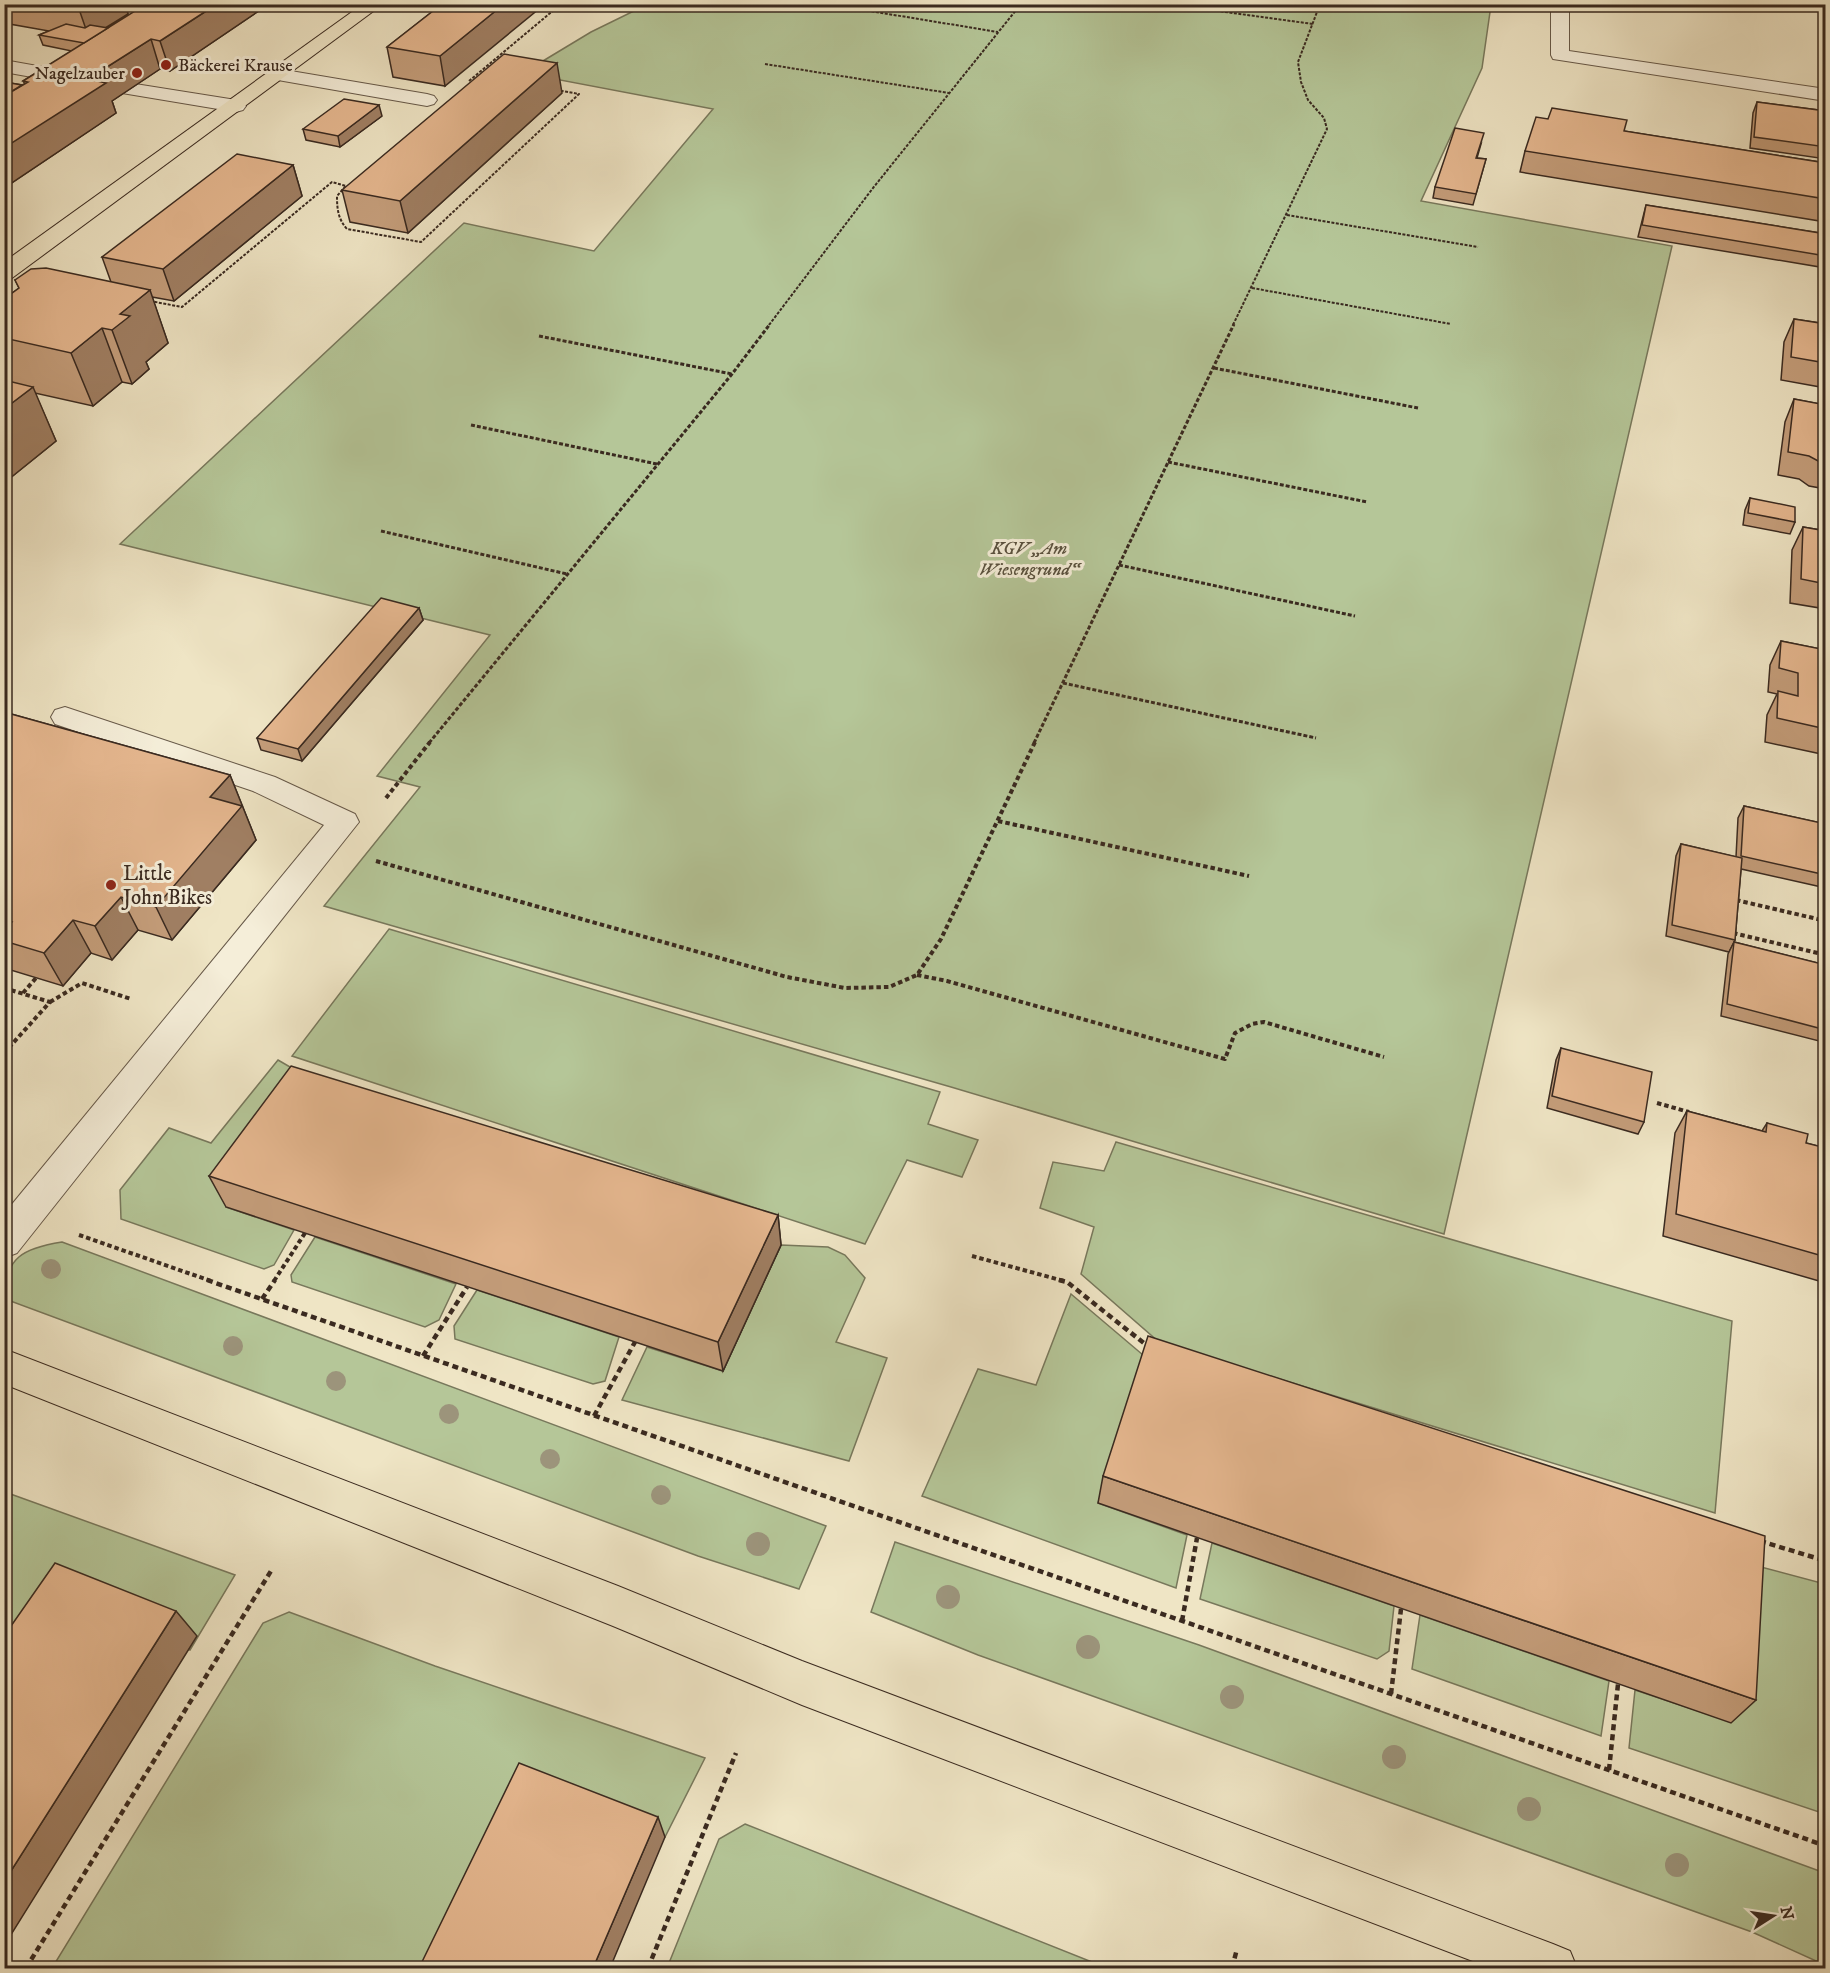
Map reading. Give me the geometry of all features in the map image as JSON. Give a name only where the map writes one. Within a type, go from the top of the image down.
[{"type":"main road","points":[[4,273],[375,4]]},
{"type":"main road","points":[[4,1366],[618,1607],[802,1683],[1553,1968]]},
{"type":"street","points":[[1560,4],[1560,55],[1826,96]]},
{"type":"street","points":[[4,66],[83,81]]},
{"type":"street","points":[[279,75],[427,100]]},
{"type":"street","points":[[129,89],[236,106]]},
{"type":"street","points":[[4,1242],[344,822],[264,784],[64,717]]},
{"type":"path","points":[[427,100],[447,98],[561,4]]},
{"type":"path","points":[[827,4],[999,32]]},
{"type":"path","points":[[399,782],[469,692],[732,374],[873,188],[1021,4]]},
{"type":"path","points":[[1167,4],[1313,24]]},
{"type":"path","points":[[375,860],[787,977],[845,988],[889,987],[917,975],[941,939],[1327,129],[1324,118],[1308,100],[1301,82],[1298,62],[1320,4]]},
{"type":"path","points":[[117,8],[149,14]]},
{"type":"path","points":[[765,64],[950,93]]},
{"type":"path","points":[[147,300],[182,308],[332,182],[346,186],[337,195],[337,204],[339,221],[347,229],[421,242],[579,94],[556,90]]},
{"type":"path","points":[[1287,214],[1478,247]]},
{"type":"path","points":[[1252,288],[1451,324]]},
{"type":"path","points":[[539,336],[732,374]]},
{"type":"path","points":[[1214,368],[1418,408]]},
{"type":"path","points":[[471,425],[657,464]]},
{"type":"path","points":[[1168,462],[1367,502]]},
{"type":"path","points":[[381,531],[567,574]]},
{"type":"path","points":[[1119,565],[1355,616]]},
{"type":"path","points":[[1063,683],[1316,738]]},
{"type":"path","points":[[997,821],[1249,876]]},
{"type":"path","points":[[1733,899],[1826,921]]},
{"type":"path","points":[[1730,933],[1826,955]]},
{"type":"path","points":[[917,975],[958,984],[1225,1059],[1234,1033],[1252,1024],[1264,1022],[1384,1057]]},
{"type":"path","points":[[23,994],[36,978]]},
{"type":"path","points":[[4,1053],[50,1002],[82,983],[114,994]]},
{"type":"path","points":[[4,988],[50,1002]]},
{"type":"path","points":[[1657,1103],[1690,1113]]},
{"type":"path","points":[[25,1216],[1826,1846]]},
{"type":"path","points":[[262,1299],[305,1233]]},
{"type":"path","points":[[972,1256],[1068,1282],[1147,1347],[1158,1351]]},
{"type":"path","points":[[423,1356],[467,1287]]},
{"type":"path","points":[[594,1416],[635,1342]]},
{"type":"path","points":[[1182,1621],[1197,1538]]},
{"type":"path","points":[[1758,1540],[1826,1561]]},
{"type":"path","points":[[26,1968],[270,1571]]},
{"type":"path","points":[[1391,1694],[1401,1609]]},
{"type":"path","points":[[1609,1770],[1618,1684]]},
{"type":"path","points":[[648,1968],[736,1753]]},
{"type":"path","points":[[1232,1968],[1237,1948]]},
{"type":"green space","name":"KGV „Am Wiesengrund“","points":[[646,5],[1491,5],[1482,68],[1421,201],[1672,246],[1444,1234],[951,1087],[324,906],[420,787],[377,776],[490,635],[120,544],[464,223],[594,251],[713,109],[523,73],[591,32]]},
{"type":"green space","points":[[389,929],[940,1092],[928,1124],[978,1140],[962,1177],[907,1160],[865,1244],[292,1056]]},
{"type":"green space","points":[[278,1060],[309,1078],[226,1207],[294,1230],[274,1265],[264,1269],[121,1219],[120,1190],[169,1128],[211,1143]]},
{"type":"green space","points":[[1116,1142],[1732,1321],[1715,1513],[1159,1342],[1081,1274],[1094,1227],[1040,1208],[1053,1162],[1104,1171]]},
{"type":"green space","points":[[315,1237],[456,1284],[439,1320],[425,1327],[292,1282],[291,1275]]},
{"type":"green space","points":[[62,1242],[826,1526],[799,1589],[698,1556],[5,1299],[8,1273],[19,1257],[37,1248]]},
{"type":"green space","points":[[781,1245],[828,1247],[845,1255],[865,1278],[836,1342],[887,1358],[849,1461],[622,1400],[647,1347],[723,1371]]},
{"type":"green space","points":[[477,1290],[619,1337],[605,1381],[593,1384],[455,1339],[454,1326]]},
{"type":"green space","points":[[1071,1294],[1143,1355],[1142,1365],[1098,1503],[1187,1535],[1176,1588],[922,1496],[978,1369],[1036,1385]]},
{"type":"green space","points":[[5,1492],[235,1575],[190,1650],[66,1606],[5,1698]]},
{"type":"green space","points":[[895,1542],[1199,1645],[1825,1873],[1825,1965],[1752,1932],[978,1655],[871,1612]]},
{"type":"green space","points":[[1212,1543],[1394,1606],[1389,1651],[1377,1659],[1200,1599]]},
{"type":"green space","points":[[1742,1562],[1825,1584],[1825,1814],[1629,1748],[1635,1690],[1731,1722]]},
{"type":"green space","points":[[289,1612],[435,1666],[705,1758],[665,1837],[530,1784],[443,1968],[52,1968],[263,1623]]},
{"type":"green space","points":[[1420,1615],[1609,1681],[1601,1736],[1412,1669]]},
{"type":"green space","points":[[745,1824],[1107,1968],[667,1968],[719,1839]]},
{"type":"building","points":[[55,4],[86,4],[79,9]]},
{"type":"building","points":[[146,4],[217,4],[160,41],[151,39],[88,79],[106,83],[4,148],[4,96],[28,82],[23,81]]},
{"type":"building","points":[[442,4],[504,4],[440,56],[387,47]]},
{"type":"building","points":[[66,24],[85,28],[90,25],[108,28],[84,43],[39,35]]},
{"type":"building","points":[[504,54],[557,63],[400,201],[342,190]]},
{"type":"building","points":[[4,82],[22,85],[4,96]]},
{"type":"building","points":[[344,99],[379,105],[338,136],[303,129]]},
{"type":"building","points":[[1757,102],[1826,111],[1826,147],[1754,137]]},
{"type":"building","points":[[1552,108],[1627,120],[1624,131],[1826,163],[1826,199],[1525,151],[1536,117],[1548,119]]},
{"type":"building","points":[[1455,128],[1484,133],[1476,158],[1486,159],[1476,194],[1435,187]]},
{"type":"building","points":[[237,154],[293,165],[163,269],[102,257]]},
{"type":"building","points":[[1646,205],[1826,234],[1826,256],[1642,225]]},
{"type":"building","points":[[46,268],[150,290],[120,314],[130,316],[112,330],[102,328],[71,353],[4,338],[4,299],[19,288],[15,280],[31,269]]},
{"type":"building","points":[[1794,319],[1826,324],[1826,363],[1791,357]]},
{"type":"building","points":[[4,380],[33,387],[4,409]]},
{"type":"building","points":[[1794,399],[1826,405],[1826,463],[1809,456],[1788,452]]},
{"type":"building","points":[[1750,498],[1795,507],[1795,522],[1748,513]]},
{"type":"building","points":[[1803,527],[1826,531],[1826,584],[1801,579]]},
{"type":"building","points":[[381,598],[419,608],[298,749],[257,738]]},
{"type":"building","points":[[1781,641],[1826,650],[1826,729],[1777,718],[1778,691],[1798,696],[1798,673],[1779,668]]},
{"type":"building","name":"Little John Bikes","points":[[4,712],[230,775],[210,797],[242,806],[156,907],[121,897],[95,926],[73,920],[44,953],[4,941],[4,931],[12,922],[4,920]]},
{"type":"building","points":[[1744,806],[1826,824],[1826,875],[1741,856]]},
{"type":"building","points":[[1681,844],[1742,858],[1735,940],[1672,925]]},
{"type":"building","points":[[1734,942],[1826,965],[1826,1030],[1727,1004]]},
{"type":"building","points":[[1561,1048],[1652,1072],[1644,1122],[1552,1096]]},
{"type":"building","points":[[291,1066],[778,1215],[718,1342],[209,1176]]},
{"type":"building","points":[[1687,1111],[1766,1132],[1767,1123],[1808,1134],[1806,1143],[1826,1148],[1826,1257],[1676,1214]]},
{"type":"building","points":[[1148,1336],[1765,1536],[1756,1700],[1103,1476]]},
{"type":"building","points":[[55,1563],[176,1611],[4,1882],[4,1636]]},
{"type":"building","points":[[519,1763],[658,1817],[593,1968],[419,1968]]},
{"type":"place","name":"Bäckerei Krause","points":[[166,65]]},
{"type":"place","name":"Nagelzauber","points":[[137,73]]},
{"type":"place","name":"Little John Bikes","points":[[111,885]]}]
